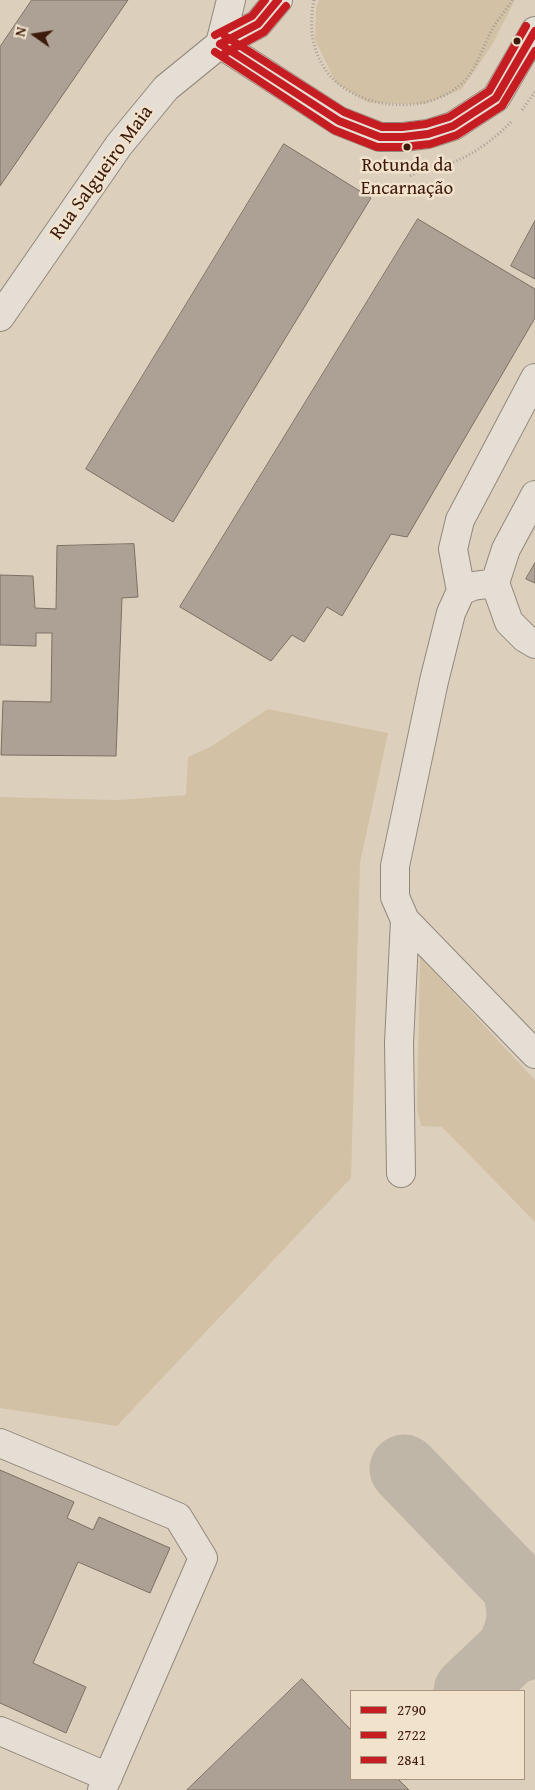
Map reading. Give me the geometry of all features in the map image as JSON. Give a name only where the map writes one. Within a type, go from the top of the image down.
[{"type":"street","points":[[231,0],[220,44],[340,121],[380,137],[428,134],[453,126],[496,98],[535,31]]},
{"type":"street","name":"Rua Salgueiro Maia","points":[[1,313],[119,145],[166,88],[220,44],[258,24],[278,0]]},
{"type":"street","points":[[535,378],[460,520],[453,549],[461,591],[451,613],[434,681],[419,762],[395,866],[395,897],[405,920],[535,1054]]},
{"type":"street","points":[[535,495],[506,549],[495,583],[509,622],[525,638],[535,644]]},
{"type":"street","points":[[461,591],[473,586],[495,583]]},
{"type":"street","points":[[401,1173],[399,1043],[405,920]]},
{"type":"street","points":[[0,1443],[178,1517],[203,1558],[105,1783],[0,1731]]},
{"type":"path","points":[[314,0],[310,21],[313,40],[325,69],[337,83],[370,101],[404,106],[427,104],[461,85],[476,66],[493,28],[512,0]]},
{"type":"shaded area","points":[[319,0],[515,0],[492,45],[462,89],[425,104],[369,103],[336,83],[315,40],[316,7]]},
{"type":"shaded area","points":[[268,709],[388,733],[360,863],[351,1178],[117,1426],[0,1408],[0,797],[117,800],[186,795],[188,757],[210,747]]},
{"type":"shaded area","points":[[420,957],[535,1080],[535,1222],[442,1127],[421,1126],[417,1110]]},
{"type":"building","points":[[32,0],[128,0],[0,186],[0,47]]},
{"type":"building","points":[[284,144],[371,198],[173,522],[86,469]]},
{"type":"building","points":[[418,219],[535,289],[535,318],[407,537],[391,534],[342,616],[327,607],[304,642],[292,635],[271,661],[180,607]]},
{"type":"building","points":[[535,221],[535,279],[511,266]]},
{"type":"building","points":[[134,544],[138,597],[122,598],[116,756],[1,755],[3,701],[51,702],[52,633],[36,633],[36,646],[0,645],[0,575],[33,576],[35,608],[56,609],[57,546]]},
{"type":"building","points":[[535,563],[535,583],[526,579]]},
{"type":"building","points":[[0,1470],[74,1502],[67,1518],[93,1530],[99,1517],[170,1548],[150,1593],[78,1562],[33,1663],[86,1687],[66,1733],[0,1703]]},
{"type":"building","points":[[302,1679],[350,1729],[350,1780],[399,1780],[409,1790],[187,1790]]},
{"type":"taxiway","points":[[404,1469],[535,1605]]},
{"type":"taxiway","points":[[517,1587],[521,1620],[510,1651],[535,1643]]},
{"type":"taxiway","points":[[469,1690],[510,1651]]},
{"type":"transit line","name":"2841","points":[[215,35],[252,16],[265,0]]},
{"type":"transit line","name":"2790","points":[[220,44],[258,24],[278,0]]},
{"type":"transit line","name":"2722","points":[[225,53],[264,32],[286,6]]},
{"type":"transit line","name":"2841","points":[[225,36],[344,112],[382,127],[402,127],[426,124],[449,117],[489,91],[526,26]]},
{"type":"transit line","name":"2790","points":[[220,44],[339,121],[380,137],[403,137],[428,134],[453,126],[496,98],[535,31]]},
{"type":"transit line","name":"2722","points":[[215,52],[334,130],[377,147],[403,147],[430,144],[457,135],[502,106],[535,51]]},
{"type":"place","name":"Rotunda da Encarnação","points":[[407,147]]}]
